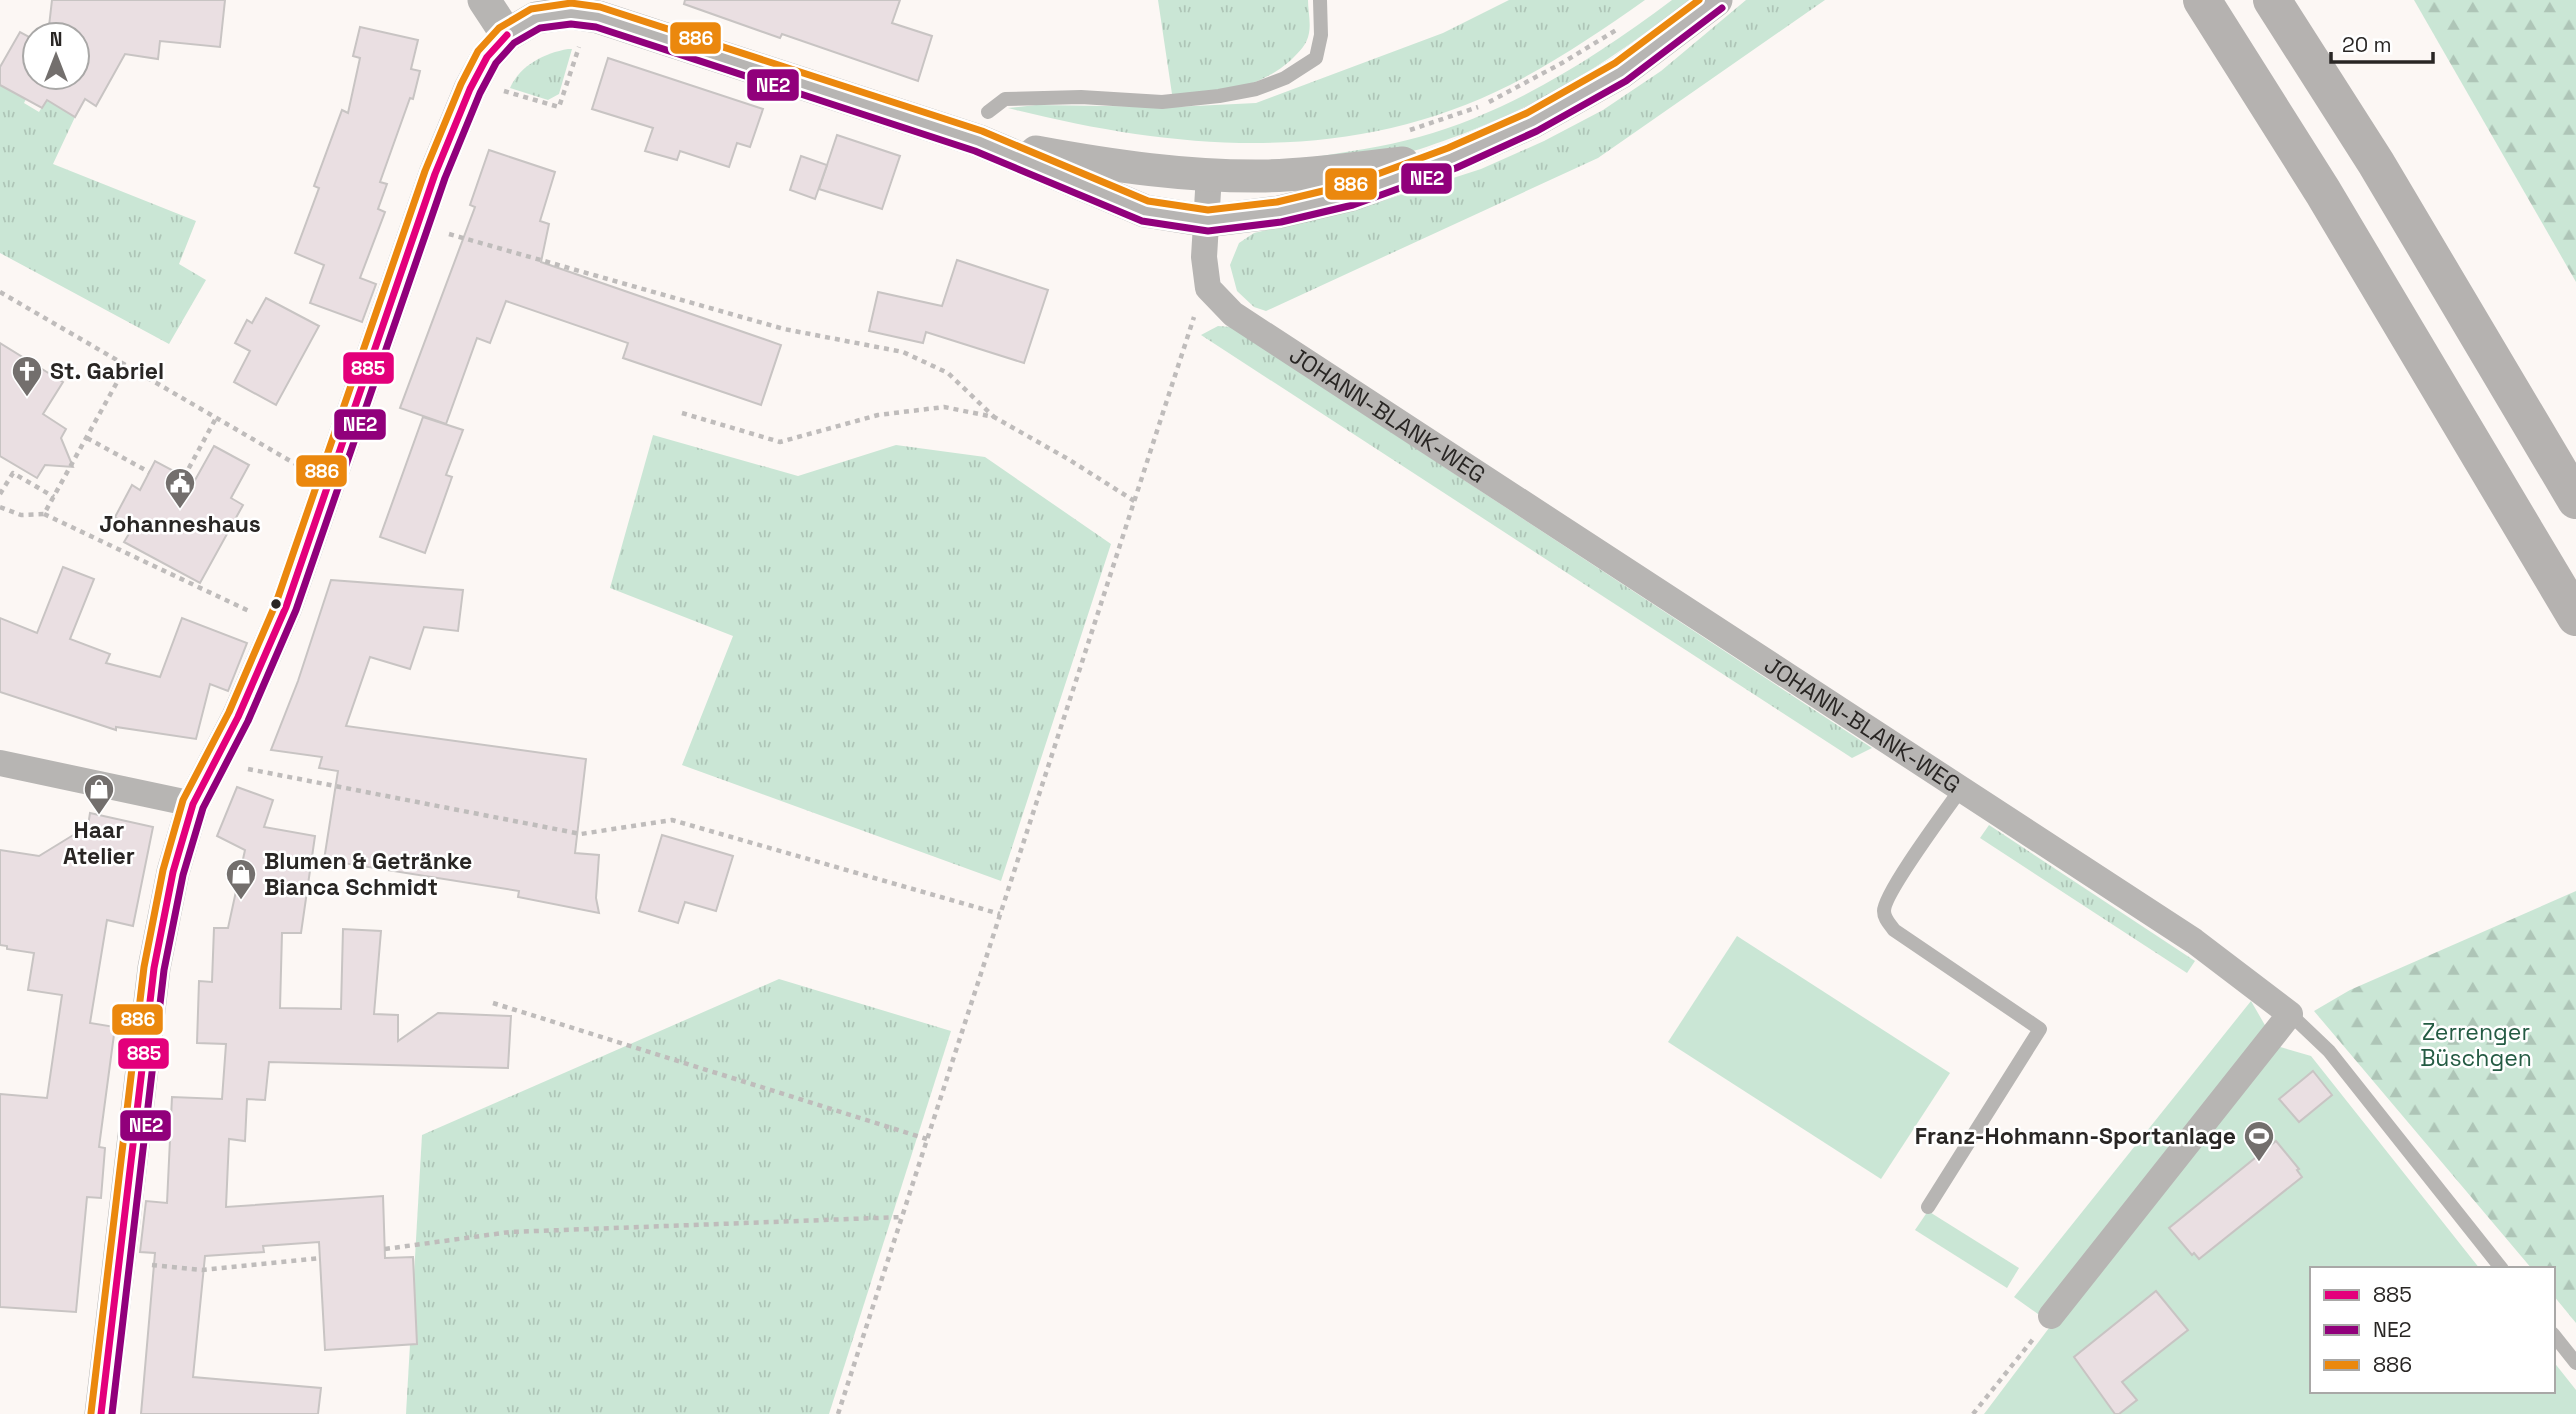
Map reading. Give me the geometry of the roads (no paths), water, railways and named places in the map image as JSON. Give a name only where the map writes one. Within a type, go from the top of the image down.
[{"type":"highway","points":[[2202,0],[2330,204],[2576,617]]},
{"type":"highway","points":[[2272,0],[2376,163],[2576,500]]},
{"type":"street","points":[[484,0],[507,35]]},
{"type":"street","points":[[983,126],[1145,211],[1208,221],[1279,212],[1351,195],[1452,158],[1532,122],[1621,72],[1716,0]]},
{"type":"street","points":[[101,1414],[155,968],[173,872],[193,804],[238,717],[279,623],[435,174],[470,89],[487,57],[507,35],[536,19],[571,13],[598,17],[1137,169],[1209,176],[1267,176],[1452,158]]},
{"type":"street","points":[[1208,221],[1209,176]]},
{"type":"street","name":"JOHANN-BLANK-WEG","points":[[1208,221],[1204,257],[1209,288],[1233,314],[2194,941],[2290,1014]]},
{"type":"street","points":[[0,763],[193,804]]},
{"type":"street","points":[[2052,1315],[2290,1014]]},
{"type":"lane","points":[[983,126],[1005,99],[1081,97],[1162,102],[1256,89],[1285,78],[1316,58],[1321,35],[1320,0]]},
{"type":"lane","points":[[1928,1207],[2040,1029],[1894,930],[1886,920],[1884,908],[1890,895],[1961,789]]},
{"type":"lane","points":[[2290,1014],[2329,1051],[2500,1267]]},
{"type":"lane","points":[[2555,1337],[2576,1363]]},
{"type":"place","name":"St. Gabriel","points":[[27,398]]},
{"type":"place","name":"Johanneshaus","points":[[180,510]]},
{"type":"place","name":"Haar Atelier","points":[[99,816]]},
{"type":"place","name":"Blumen & Getränke Bianca Schmidt","points":[[241,901]]},
{"type":"place","name":"Franz-Hohmann-Sportanlage","points":[[2259,1163]]},
{"type":"park label","name":"Zerrenger Büschgen","points":[[2476,1045]]}]
